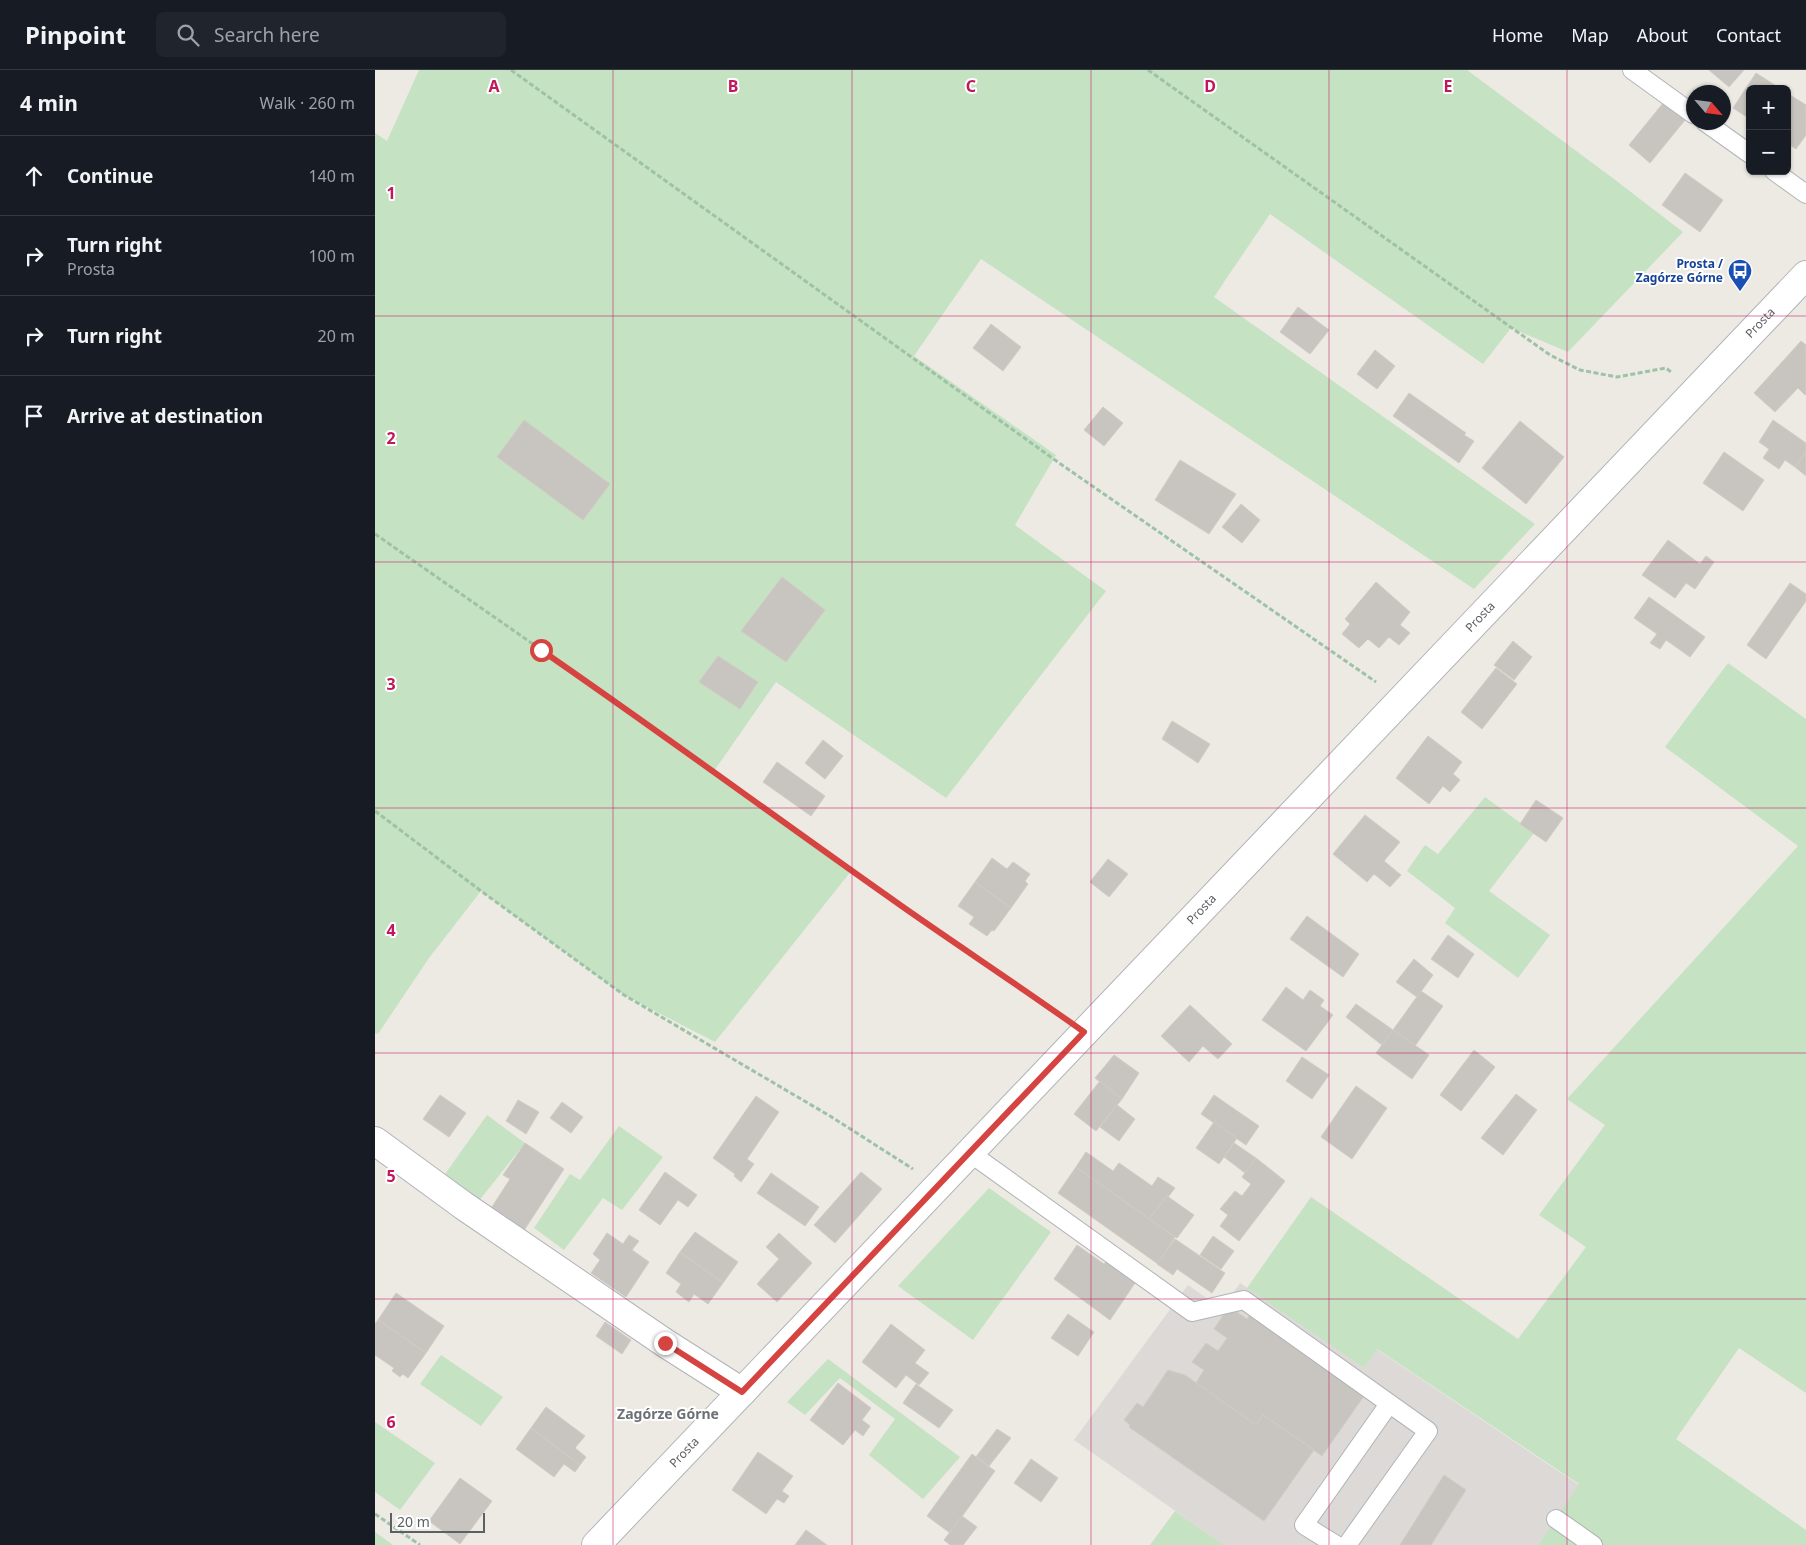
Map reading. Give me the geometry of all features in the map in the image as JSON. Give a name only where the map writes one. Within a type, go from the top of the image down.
[{"type":"street","name":"Prosta","points":[[596,1545],[1806,275]]},
{"type":"street","points":[[375,1141],[464,1206],[665,1343],[742,1392]]},
{"type":"lane","points":[[1631,70],[1686,109]]},
{"type":"lane","points":[[1716,130],[1746,151]]},
{"type":"lane","points":[[1780,175],[1806,194]]},
{"type":"lane","points":[[970,1153],[1192,1312],[1244,1300],[1428,1431],[1347,1545]]},
{"type":"lane","points":[[1336,1545],[1304,1525],[1389,1404]]},
{"type":"lane","points":[[1556,1519],[1593,1545]]},
{"type":"path","points":[[511,70],[1062,465],[1401,700]]},
{"type":"path","points":[[1148,70],[1550,356],[1581,370],[1617,377],[1666,368],[1693,393]]},
{"type":"path","points":[[375,534],[655,729],[903,907],[1026,990],[1084,1032]]},
{"type":"path","points":[[375,811],[624,995],[830,1116],[938,1186]]},
{"type":"path","points":[[375,1514],[419,1545]]},
{"type":"shaded area","points":[[1240,1283],[1364,1368],[1376,1349],[1579,1485],[1538,1545],[1224,1545],[1074,1440],[1188,1285],[1222,1309]]},
{"type":"green space","points":[[419,70],[1467,70],[1683,232],[1568,352],[1511,328],[1483,364],[1270,214],[1214,297],[1535,524],[1474,589],[981,259],[914,356],[1056,455],[1015,525],[1106,591],[946,798],[776,682],[714,771],[852,870],[715,1042],[624,995],[481,891],[429,958],[378,1034],[375,1033],[375,133],[387,141]]},
{"type":"green space","points":[[1728,663],[1806,719],[1806,1393],[1739,1348],[1676,1439],[1806,1530],[1806,1545],[1538,1545],[1579,1484],[1377,1349],[1364,1368],[1247,1288],[1311,1197],[1518,1339],[1586,1247],[1539,1215],[1605,1125],[1567,1099],[1798,846],[1665,747]]},
{"type":"green space","points":[[1485,797],[1534,833],[1489,891],[1550,935],[1518,978],[1445,923],[1455,908],[1407,871],[1425,845],[1438,854]]},
{"type":"green space","points":[[487,1115],[525,1143],[478,1202],[443,1177]]},
{"type":"green space","points":[[619,1126],[663,1157],[622,1210],[603,1198],[564,1250],[534,1228],[570,1174],[580,1180]]},
{"type":"green space","points":[[989,1188],[1051,1232],[973,1340],[898,1286]]},
{"type":"green space","points":[[441,1355],[503,1397],[481,1426],[420,1384]]},
{"type":"green space","points":[[828,1359],[960,1457],[923,1499],[869,1455],[895,1419],[840,1378],[805,1415],[787,1402]]},
{"type":"green space","points":[[375,1422],[435,1463],[400,1510],[375,1492]]},
{"type":"green space","points":[[1175,1511],[1224,1545],[1150,1545]]},
{"type":"green space","points":[[375,1532],[393,1545],[375,1545]]},
{"type":"building","points":[[1709,70],[1744,70],[1731,85],[1727,85]]},
{"type":"building","points":[[1756,73],[1775,85],[1748,85]]},
{"type":"building","points":[[1746,88],[1746,116],[1733,108]]},
{"type":"building","points":[[1791,96],[1806,105],[1806,135],[1796,149],[1791,146]]},
{"type":"building","points":[[1664,102],[1685,120],[1650,163],[1629,145]]},
{"type":"building","points":[[1685,173],[1723,200],[1700,232],[1662,205]]},
{"type":"building","points":[[1298,307],[1329,330],[1310,354],[1280,332]]},
{"type":"building","points":[[991,324],[1021,347],[1003,371],[973,348]]},
{"type":"building","points":[[1801,341],[1806,345],[1806,394],[1798,388],[1775,412],[1754,393]]},
{"type":"building","points":[[1375,350],[1395,366],[1377,389],[1357,374]]},
{"type":"building","points":[[1409,393],[1466,433],[1464,435],[1474,441],[1459,463],[1393,416]]},
{"type":"building","points":[[1103,407],[1123,423],[1104,446],[1084,430]]},
{"type":"building","points":[[524,420],[610,484],[583,520],[497,457]]},
{"type":"building","points":[[1773,420],[1806,443],[1806,452],[1795,467],[1785,460],[1779,469],[1763,458],[1769,449],[1759,442]]},
{"type":"building","points":[[1520,421],[1564,457],[1526,504],[1482,468]]},
{"type":"building","points":[[1724,452],[1764,480],[1743,511],[1703,483]]},
{"type":"building","points":[[1806,452],[1806,476],[1795,467]]},
{"type":"building","points":[[1180,460],[1236,494],[1209,534],[1155,500]]},
{"type":"building","points":[[1241,504],[1260,520],[1242,543],[1222,527]]},
{"type":"building","points":[[1668,540],[1700,564],[1706,556],[1714,562],[1695,589],[1686,583],[1675,598],[1642,575]]},
{"type":"building","points":[[782,577],[825,610],[786,662],[741,631]]},
{"type":"building","points":[[1376,582],[1410,612],[1400,625],[1410,633],[1399,645],[1389,637],[1379,648],[1368,639],[1359,648],[1342,634],[1350,624],[1345,619]]},
{"type":"building","points":[[1790,583],[1806,594],[1806,601],[1766,659],[1747,645]]},
{"type":"building","points":[[1649,597],[1705,637],[1690,657],[1666,640],[1660,649],[1650,643],[1657,634],[1634,618]]},
{"type":"building","points":[[1513,641],[1532,657],[1514,680],[1494,665]]},
{"type":"building","points":[[718,656],[758,682],[740,709],[699,682]]},
{"type":"building","points":[[1496,668],[1517,684],[1482,729],[1461,712]]},
{"type":"building","points":[[1172,721],[1210,744],[1198,763],[1162,739]]},
{"type":"building","points":[[1428,736],[1462,762],[1453,774],[1460,780],[1450,792],[1443,786],[1429,804],[1396,778]]},
{"type":"building","points":[[823,740],[843,756],[825,779],[805,763]]},
{"type":"building","points":[[777,762],[825,796],[811,816],[763,782]]},
{"type":"building","points":[[1536,800],[1563,818],[1546,842],[1520,824]]},
{"type":"building","points":[[1365,815],[1400,842],[1384,861],[1401,875],[1390,887],[1374,874],[1367,882],[1333,854]]},
{"type":"building","points":[[992,858],[1007,869],[1013,862],[1030,874],[1025,881],[1028,884],[1011,908],[975,882]]},
{"type":"building","points":[[1108,859],[1128,874],[1109,897],[1090,882]]},
{"type":"building","points":[[975,882],[1011,908],[994,931],[992,930],[987,936],[969,924],[974,917],[958,906]]},
{"type":"building","points":[[1307,916],[1359,954],[1343,977],[1290,939]]},
{"type":"building","points":[[1448,935],[1474,954],[1458,978],[1431,959]]},
{"type":"building","points":[[1414,959],[1433,975],[1417,997],[1396,982]]},
{"type":"building","points":[[1286,987],[1303,1000],[1310,990],[1324,1000],[1320,1006],[1333,1015],[1306,1051],[1262,1020]]},
{"type":"building","points":[[1421,991],[1443,1006],[1415,1046],[1393,1030]]},
{"type":"building","points":[[1356,1004],[1393,1030],[1382,1045],[1346,1017]]},
{"type":"building","points":[[1190,1005],[1232,1044],[1218,1059],[1203,1046],[1189,1062],[1161,1036]]},
{"type":"building","points":[[1393,1030],[1429,1055],[1412,1079],[1376,1053]]},
{"type":"building","points":[[1474,1050],[1495,1067],[1461,1111],[1440,1095]]},
{"type":"building","points":[[1114,1055],[1139,1073],[1122,1099],[1095,1078]]},
{"type":"building","points":[[1302,1057],[1329,1075],[1312,1099],[1286,1081]]},
{"type":"building","points":[[1100,1081],[1122,1099],[1096,1131],[1074,1114]]},
{"type":"building","points":[[1356,1086],[1387,1108],[1352,1159],[1321,1137]]},
{"type":"building","points":[[1516,1094],[1537,1110],[1503,1155],[1481,1138]]},
{"type":"building","points":[[440,1095],[466,1113],[449,1137],[423,1119]]},
{"type":"building","points":[[1214,1095],[1259,1126],[1246,1145],[1201,1114]]},
{"type":"building","points":[[756,1096],[779,1112],[747,1159],[754,1164],[741,1182],[734,1176],[735,1174],[713,1158]]},
{"type":"building","points":[[518,1100],[539,1112],[526,1134],[506,1121]]},
{"type":"building","points":[[562,1102],[583,1117],[571,1133],[550,1118]]},
{"type":"building","points":[[1117,1105],[1135,1119],[1119,1141],[1100,1127]]},
{"type":"building","points":[[1214,1122],[1237,1138],[1219,1164],[1196,1148]]},
{"type":"building","points":[[525,1143],[564,1169],[523,1232],[490,1210],[510,1179],[503,1175]]},
{"type":"building","points":[[1234,1143],[1256,1158],[1245,1173],[1224,1157]]},
{"type":"building","points":[[1086,1152],[1113,1171],[1119,1163],[1152,1186],[1158,1177],[1175,1188],[1149,1219],[1076,1167]]},
{"type":"building","points":[[1256,1158],[1285,1181],[1239,1241],[1220,1226],[1228,1215],[1220,1209],[1235,1191],[1242,1196],[1251,1184],[1242,1177]]},
{"type":"building","points":[[1076,1167],[1175,1237],[1158,1264],[1058,1193]]},
{"type":"building","points":[[665,1172],[697,1195],[688,1207],[678,1200],[660,1225],[639,1210]]},
{"type":"building","points":[[861,1172],[882,1189],[835,1243],[814,1225]]},
{"type":"building","points":[[771,1173],[819,1207],[805,1226],[757,1193]]},
{"type":"building","points":[[1167,1196],[1194,1215],[1177,1238],[1149,1219]]},
{"type":"building","points":[[695,1232],[738,1262],[723,1283],[680,1252]]},
{"type":"building","points":[[607,1233],[623,1244],[629,1235],[639,1241],[632,1250],[649,1262],[626,1297],[591,1273],[600,1260],[593,1254]]},
{"type":"building","points":[[779,1233],[812,1263],[777,1302],[757,1284],[779,1259],[766,1247]]},
{"type":"building","points":[[1213,1236],[1234,1251],[1221,1269],[1200,1255]]},
{"type":"building","points":[[1175,1239],[1225,1273],[1212,1293],[1177,1269],[1173,1275],[1157,1264]]},
{"type":"building","points":[[1077,1245],[1104,1264],[1108,1259],[1137,1280],[1110,1320],[1054,1279]]},
{"type":"building","points":[[680,1252],[723,1283],[708,1304],[694,1294],[689,1302],[676,1292],[681,1284],[666,1273]]},
{"type":"building","points":[[396,1293],[444,1326],[426,1353],[378,1320]]},
{"type":"building","points":[[1226,1311],[1237,1312],[1247,1319],[1251,1313],[1366,1393],[1322,1456],[1263,1415],[1256,1425],[1196,1383],[1204,1370],[1192,1362],[1206,1343],[1218,1351],[1227,1338],[1214,1329]]},
{"type":"building","points":[[1068,1314],[1094,1332],[1078,1356],[1051,1338]]},
{"type":"building","points":[[378,1320],[426,1353],[408,1378],[403,1374],[400,1377],[392,1371],[394,1368],[375,1355],[375,1324]]},
{"type":"building","points":[[605,1322],[631,1340],[622,1354],[596,1336]]},
{"type":"building","points":[[891,1324],[925,1350],[915,1363],[929,1373],[919,1385],[906,1375],[896,1388],[862,1362]]},
{"type":"building","points":[[1168,1370],[1185,1375],[1256,1425],[1263,1415],[1314,1450],[1264,1521],[1129,1427],[1130,1425],[1124,1420],[1137,1403],[1143,1407]]},
{"type":"building","points":[[838,1383],[871,1408],[862,1420],[870,1426],[863,1436],[855,1430],[843,1445],[810,1420]]},
{"type":"building","points":[[916,1384],[953,1410],[939,1428],[903,1403]]},
{"type":"building","points":[[546,1407],[585,1436],[575,1448],[586,1457],[580,1465],[531,1428]]},
{"type":"building","points":[[531,1428],[580,1465],[575,1472],[564,1464],[554,1477],[516,1449]]},
{"type":"building","points":[[997,1429],[1011,1438],[989,1466],[976,1457]]},
{"type":"building","points":[[758,1452],[793,1476],[782,1491],[789,1496],[784,1503],[777,1499],[766,1514],[732,1490]]},
{"type":"building","points":[[972,1454],[995,1471],[950,1533],[927,1516]]},
{"type":"building","points":[[1031,1459],[1058,1478],[1041,1502],[1014,1483]]},
{"type":"building","points":[[1444,1475],[1466,1490],[1431,1545],[1400,1545]]},
{"type":"building","points":[[460,1478],[492,1501],[460,1544],[429,1521]]},
{"type":"building","points":[[962,1516],[977,1527],[963,1545],[950,1545],[944,1540]]},
{"type":"building","points":[[806,1530],[827,1545],[795,1545]]},
{"type":"place","name":"Prosta / Zagórze Górne","points":[[1740,292]]},
{"type":"district","name":"Zagórze Górne","points":[[668,1414]]},
{"type":"route","points":[[541,650],[655,729],[903,907],[1026,990],[1084,1032],[742,1392],[665,1343]]}]
